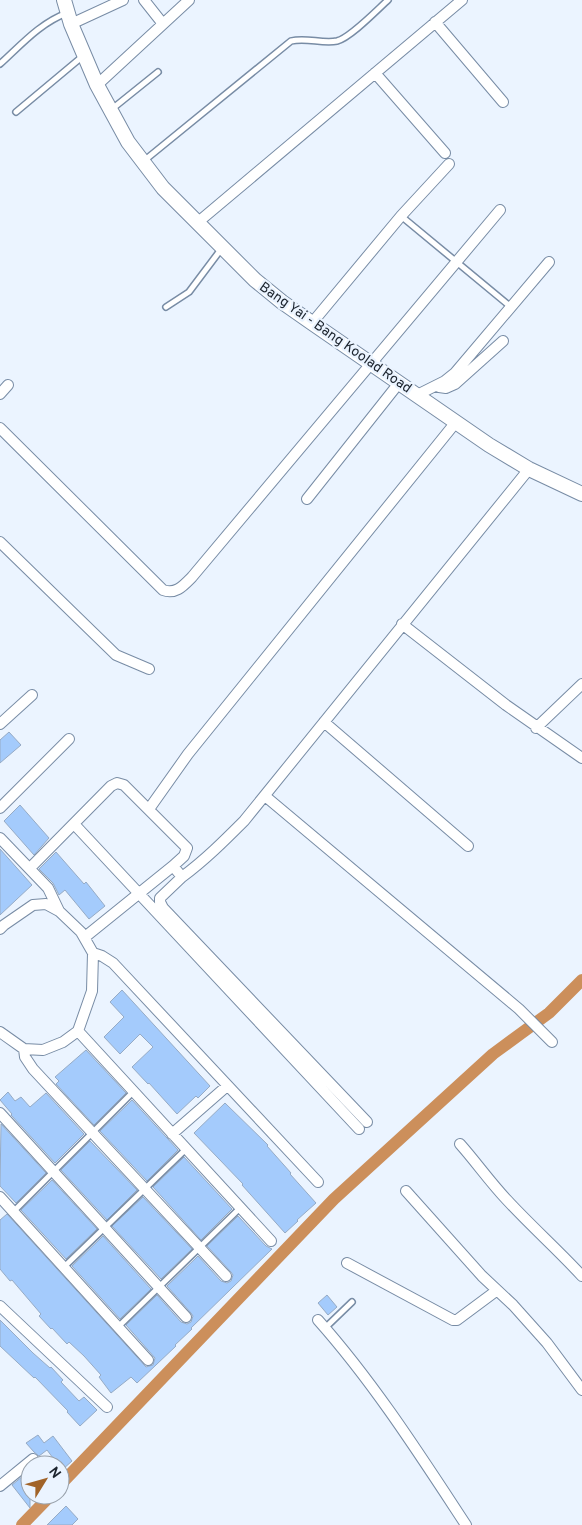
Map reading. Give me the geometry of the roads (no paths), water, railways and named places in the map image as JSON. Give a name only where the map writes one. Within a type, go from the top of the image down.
[{"type":"street","points":[[67,12],[123,0]]},
{"type":"street","points":[[144,0],[163,24]]},
{"type":"street","points":[[97,85],[189,0]]},
{"type":"street","points":[[197,223],[462,0]]},
{"type":"street","name":"Bang Yai - Bang Koolad Road","points":[[67,12],[97,85],[128,142],[163,188],[255,280],[282,302],[456,422],[529,469],[581,493]]},
{"type":"street","points":[[435,22],[503,102]]},
{"type":"street","points":[[376,73],[445,153]]},
{"type":"street","points":[[312,323],[401,216],[449,164]]},
{"type":"street","points":[[0,428],[163,590],[168,592],[182,587],[500,210]]},
{"type":"street","points":[[418,395],[435,387],[455,373],[549,262]]},
{"type":"street","points":[[435,387],[446,388],[455,384],[502,341]]},
{"type":"street","points":[[306,499],[399,383]]},
{"type":"street","points":[[0,394],[8,385]]},
{"type":"street","points":[[149,809],[188,754],[456,422]]},
{"type":"street","points":[[74,824],[138,894],[363,1125],[163,908],[160,898],[182,877],[204,860],[244,821],[529,469]]},
{"type":"street","points":[[0,542],[116,655],[149,668]]},
{"type":"street","points":[[402,624],[536,728],[582,758]]},
{"type":"street","points":[[536,728],[582,684]]},
{"type":"street","points":[[0,724],[32,696]]},
{"type":"street","points":[[324,722],[468,846]]},
{"type":"street","points":[[0,808],[70,739]]},
{"type":"street","points":[[30,868],[111,786],[117,783],[124,785],[188,848],[184,856],[173,866],[85,937]]},
{"type":"street","points":[[265,796],[530,1018],[549,1038]]},
{"type":"street","points":[[0,838],[48,888],[60,910],[85,937],[94,953],[92,991],[78,1030],[63,1042],[43,1050],[24,1049],[0,1032]]},
{"type":"street","points":[[173,866],[182,877]]},
{"type":"street","points":[[1,925],[33,905],[46,904],[60,910]]},
{"type":"street","points":[[94,953],[113,963],[318,1182]]},
{"type":"street","points":[[78,1030],[271,1241]]},
{"type":"street","points":[[24,1049],[25,1057],[33,1069],[226,1276]]},
{"type":"street","points":[[172,1134],[227,1086]]},
{"type":"street","points":[[1,1116],[186,1317]]},
{"type":"street","points":[[460,1144],[506,1199],[582,1276]]},
{"type":"street","points":[[406,1191],[496,1291],[548,1343],[582,1390]]},
{"type":"street","points":[[0,1198],[148,1360]]},
{"type":"street","points":[[347,1263],[453,1320],[457,1320],[496,1291]]},
{"type":"street","points":[[0,1306],[108,1407]]},
{"type":"street","points":[[322,1324],[374,1388],[466,1525]]},
{"type":"street","points":[[1,1483],[20,1469]]},
{"type":"lane","points":[[143,162],[291,42],[300,39],[338,41],[347,37],[388,0]]},
{"type":"lane","points":[[0,64],[43,26],[67,12]]},
{"type":"lane","points":[[16,112],[84,55]]},
{"type":"lane","points":[[110,110],[158,72]]},
{"type":"lane","points":[[401,216],[511,307]]},
{"type":"lane","points":[[166,307],[189,292],[222,248]]},
{"type":"lane","points":[[14,1212],[134,1092]]},
{"type":"lane","points":[[64,1267],[186,1149]]},
{"type":"lane","points":[[118,1327],[240,1208]]},
{"type":"lane","points":[[322,1324],[352,1302]]},
{"type":"waterway","points":[[70,1475],[334,1199],[493,1054],[549,1013],[582,980]]},
{"type":"waterway","points":[[22,1525],[41,1505]]}]
